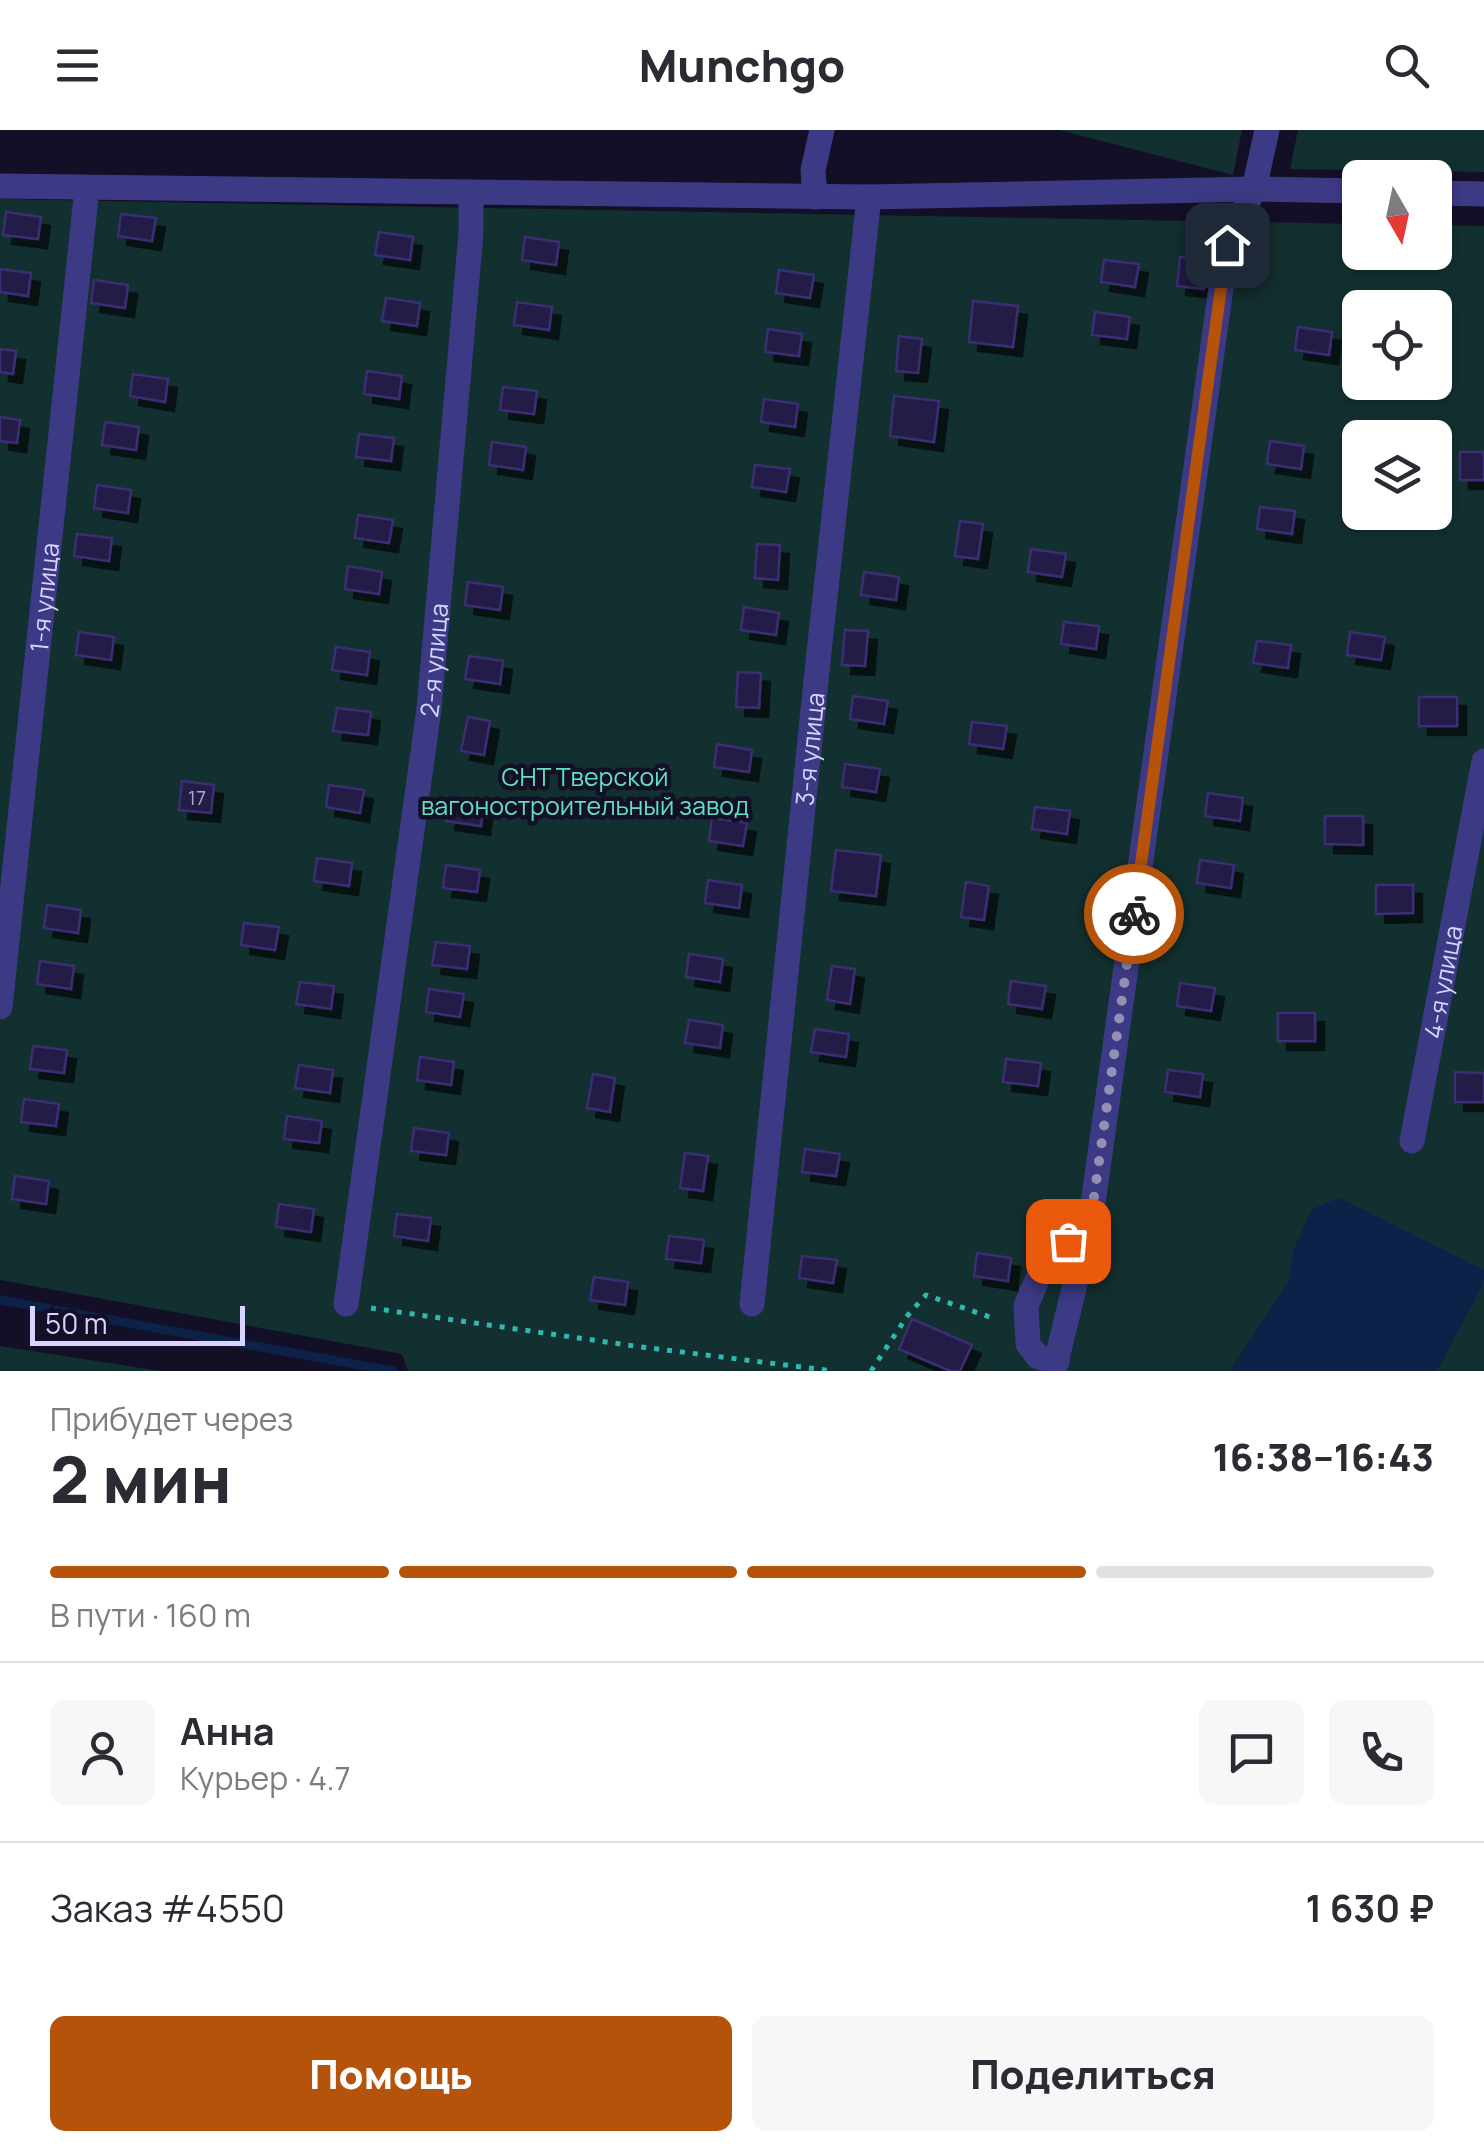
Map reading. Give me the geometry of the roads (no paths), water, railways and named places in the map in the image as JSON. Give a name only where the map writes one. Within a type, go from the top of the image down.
[{"type":"street","points":[[816,197],[814,170],[822,130]]},
{"type":"street","points":[[1091,1218],[1044,1264],[1026,1306],[1028,1344],[1038,1357],[1055,1366],[1091,1218],[1227,245],[1254,189],[1268,130]]},
{"type":"street","points":[[0,186],[869,198],[1254,189],[1342,191]]},
{"type":"street","name":"1-я улица","points":[[0,1007],[87,188]]},
{"type":"street","name":"2-я улица","points":[[346,1304],[429,709],[471,233],[471,192]]},
{"type":"street","points":[[1452,193],[1484,194]]},
{"type":"street","name":"3-я улица","points":[[752,1304],[869,198]]},
{"type":"street","name":"4-я улица","points":[[1412,1141],[1484,761]]},
{"type":"water","points":[[1339,1198],[1484,1270],[1484,1282],[1437,1371],[1230,1371],[1289,1280],[1293,1251],[1312,1209]]},
{"type":"waterway","points":[[0,1300],[393,1371]]},
{"type":"park label","name":"СНТ Тверской вагоностроительный завод","points":[[585,790]]}]
